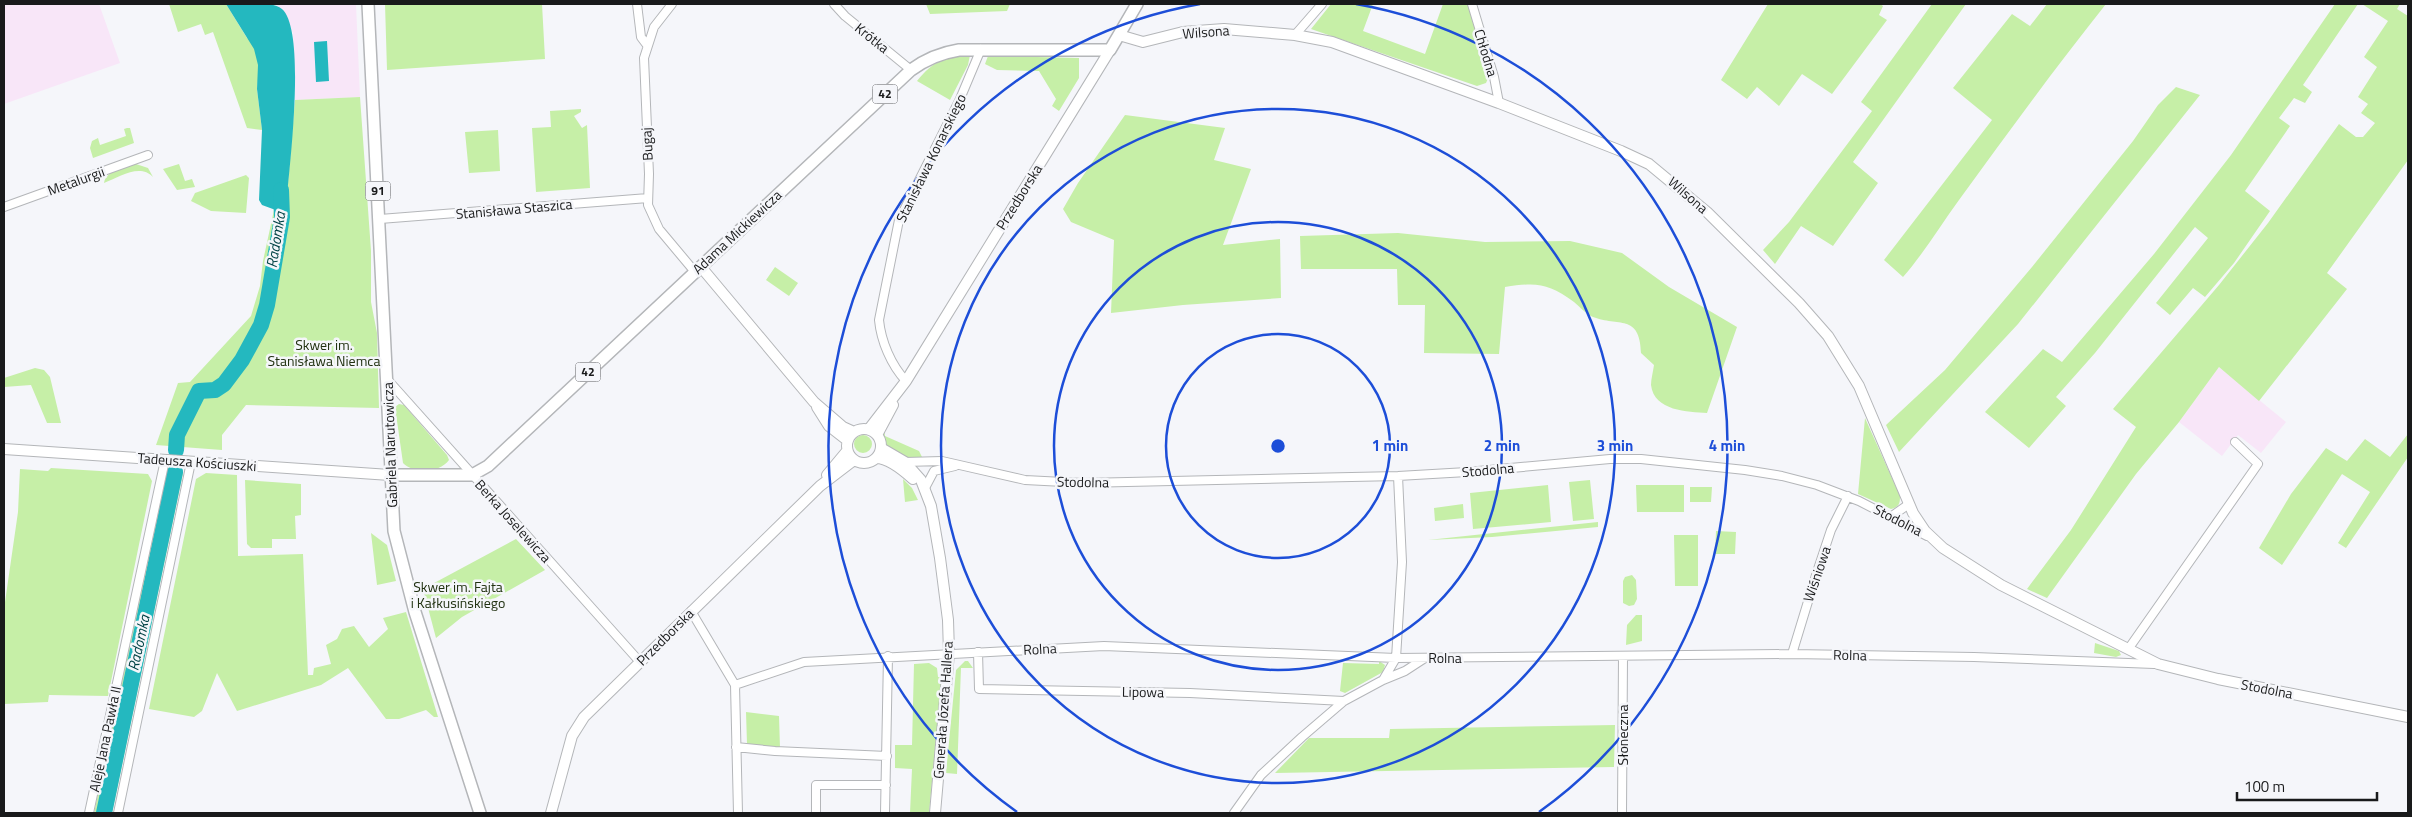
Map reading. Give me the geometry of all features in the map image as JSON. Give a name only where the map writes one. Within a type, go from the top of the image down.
[{"type":"main road","name":"Gabriela Narutowicza","points":[[368,4],[394,531],[407,583],[480,813]]},
{"type":"main road","name":"Przedborska","points":[[1110,50],[1138,4]]},
{"type":"main road","name":"Adama Mickiewicza","points":[[472,475],[488,466],[911,70],[928,59],[946,52],[981,49],[1110,50]]},
{"type":"main road","points":[[390,476],[472,475]]},
{"type":"street","name":"Bugaj","points":[[637,4],[641,37],[647,45],[643,74],[650,212],[659,229],[698,269],[814,402],[823,418],[850,436]]},
{"type":"street","points":[[647,45],[654,27],[669,7],[660,4]]},
{"type":"street","name":"Krótka","points":[[834,4],[844,16],[911,70]]},
{"type":"street","points":[[1296,35],[1322,4]]},
{"type":"street","name":"Chłodna","points":[[1472,4],[1494,77],[1499,103]]},
{"type":"street","name":"Wilsona","points":[[1119,35],[1143,42],[1206,29],[1296,35],[1332,42],[1499,103],[1621,150],[1649,164],[1707,212],[1798,304],[1836,348],[1859,386],[1908,504],[1920,525],[1931,538]]},
{"type":"street","name":"Stanisława Konarskiego","points":[[906,381],[897,372],[880,331],[879,320],[893,248],[904,209],[960,99],[981,49]]},
{"type":"street","name":"Przedborska","points":[[873,432],[1110,50]]},
{"type":"street","name":"Metalurgii","points":[[4,207],[148,155]]},
{"type":"street","name":"Stanisława Staszica","points":[[380,219],[648,198]]},
{"type":"street","name":"Berka Joselewicza","points":[[387,379],[640,662]]},
{"type":"street","points":[[873,432],[881,448],[876,458],[867,463],[851,455],[850,436],[873,432]]},
{"type":"street","points":[[2129,648],[2258,464],[2234,442]]},
{"type":"street","name":"Generała Józefa Hallera","points":[[881,448],[905,462],[921,480],[931,506],[940,558],[948,620],[949,653],[935,813]]},
{"type":"street","name":"Tadeusza Kościuszki","points":[[4,449],[390,476]]},
{"type":"street","name":"Przedborska","points":[[550,813],[572,736],[589,712],[851,455]]},
{"type":"street","points":[[876,458],[894,464],[925,488],[934,471],[955,466]]},
{"type":"street","name":"Stodolna","points":[[905,462],[934,460],[1025,480],[1084,483],[1398,476],[1467,472],[1610,458],[1641,459],[1782,476],[1848,496],[1892,516],[1931,538],[1943,548],[2001,585],[2158,664],[2218,679],[2408,717]]},
{"type":"street","name":"Aleje Jana Pawła II","points":[[89,813],[165,460]]},
{"type":"street","name":"Aleje Jana Pawła II","points":[[118,813],[190,462]]},
{"type":"street","points":[[1383,680],[1396,658],[1402,562],[1398,476]]},
{"type":"street","name":"Wiśniowa","points":[[1792,654],[1816,572],[1832,530],[1848,496]]},
{"type":"street","points":[[1892,516],[1908,504]]},
{"type":"street","points":[[691,611],[735,684],[738,813]]},
{"type":"street","name":"Rolna","points":[[735,684],[804,662],[888,656],[1104,646],[1396,658],[1792,654],[1974,657],[2158,664]]},
{"type":"street","name":"Lipowa","points":[[978,652],[979,690],[1190,693],[1344,701]]},
{"type":"street","points":[[885,813],[888,656]]},
{"type":"street","name":"Słoneczna","points":[[1622,813],[1623,656]]},
{"type":"street","points":[[1234,813],[1261,775],[1344,701],[1383,680],[1405,671],[1426,658]]},
{"type":"street","points":[[736,747],[775,751],[887,756]]},
{"type":"street","points":[[816,813],[816,785],[886,785]]},
{"type":"shaded area","points":[[4,4],[99,4],[120,63],[4,104]]},
{"type":"shaded area","points":[[273,4],[356,4],[360,97],[295,100],[293,33],[283,9]]},
{"type":"shaded area","points":[[2219,367],[2286,422],[2261,453],[2238,435],[2222,456],[2179,422]]},
{"type":"green space","points":[[169,4],[226,4],[247,38],[262,47],[257,89],[262,130],[247,128],[213,32],[205,35],[201,24],[178,32]]},
{"type":"green space","points":[[385,4],[542,4],[545,59],[387,70]]},
{"type":"green space","points":[[926,4],[1010,4],[1007,11],[930,14]]},
{"type":"green space","points":[[1331,4],[1373,4],[1363,31],[1425,54],[1443,4],[1468,4],[1489,76],[1486,83],[1477,86],[1311,29]]},
{"type":"green space","points":[[1768,4],[1880,4],[1883,6],[1879,15],[1887,20],[1832,94],[1802,74],[1779,106],[1757,87],[1747,99],[1721,80]]},
{"type":"green space","points":[[1932,4],[1966,4],[1853,162],[1878,183],[1833,246],[1801,226],[1775,264],[1763,250],[1789,222],[1872,111],[1861,102]]},
{"type":"green space","points":[[2047,4],[2106,4],[2031,101],[1903,277],[1884,260],[1992,120],[1953,88],[2012,14],[2030,26]]},
{"type":"green space","points":[[2335,4],[2358,4],[2303,85],[2312,92],[2305,103],[2294,98],[2279,118],[2290,126],[2245,191],[2270,211],[2234,263],[2205,297],[2193,288],[2170,315],[2156,303],[2208,238],[2195,227],[2095,353],[2056,397],[2066,406],[2029,448],[1985,412],[2043,349],[2062,362],[2154,254],[2231,155]]},
{"type":"green space","points":[[2362,4],[2400,4],[2397,9],[2408,16],[2408,160],[2327,273],[2347,289],[2259,401],[2219,367],[2179,422],[2136,474],[2047,598],[2027,589],[2071,530],[2136,427],[2113,409],[2219,285],[2268,223],[2339,124],[2356,137],[2363,137],[2375,123],[2361,113],[2368,104],[2358,97],[2377,67],[2364,57],[2388,21]]},
{"type":"green space","points":[[970,55],[968,65],[950,100],[917,81],[929,68],[940,61]]},
{"type":"green space","points":[[988,56],[1079,58],[1079,78],[1059,111],[1052,106],[1056,99],[1039,71],[997,70],[985,64]]},
{"type":"green space","points":[[2176,87],[2200,95],[2018,324],[1899,452],[1886,425],[1945,370],[2032,267],[2133,141],[2158,105]]},
{"type":"green space","name":"Skwer im. Stanisława Niemca","points":[[360,97],[371,251],[371,302],[377,333],[379,408],[246,405],[222,435],[222,450],[156,445],[178,383],[190,382],[251,316],[260,286],[263,261],[274,210],[281,212],[286,206],[295,100]]},
{"type":"green space","points":[[581,109],[581,112],[574,116],[582,128],[587,125],[590,188],[536,192],[532,128],[551,127],[550,111]]},
{"type":"green space","points":[[1125,115],[1225,128],[1214,160],[1251,169],[1223,245],[1280,239],[1281,298],[1183,305],[1111,313],[1114,240],[1071,222],[1063,209],[1078,183]]},
{"type":"green space","points":[[130,128],[134,143],[93,158],[90,148],[92,141],[98,138],[100,145],[126,136],[124,129]]},
{"type":"green space","points":[[498,130],[500,171],[469,173],[465,132]]},
{"type":"green space","points":[[136,164],[148,168],[153,177],[148,173],[136,171],[129,172],[104,183],[105,179],[112,172]]},
{"type":"green space","points":[[179,164],[185,181],[192,179],[195,187],[177,190],[163,169]]},
{"type":"green space","points":[[246,175],[249,178],[246,213],[211,211],[191,201],[195,193]]},
{"type":"green space","points":[[1398,233],[1485,242],[1570,241],[1622,253],[1669,287],[1737,327],[1707,413],[1682,411],[1665,405],[1658,400],[1653,394],[1651,385],[1654,365],[1641,353],[1640,340],[1637,332],[1632,327],[1593,317],[1565,296],[1549,288],[1534,285],[1505,287],[1499,354],[1424,353],[1425,305],[1398,305],[1397,269],[1301,269],[1300,236]]},
{"type":"green space","points":[[775,267],[798,283],[789,296],[766,280]]},
{"type":"green space","points":[[35,368],[44,370],[50,377],[61,423],[47,423],[31,385],[4,387],[4,378]]},
{"type":"green space","points":[[399,404],[404,405],[447,455],[449,460],[445,464],[433,470],[420,470],[407,467],[403,463],[395,407]]},
{"type":"green space","points":[[1865,418],[1900,496],[1898,505],[1891,509],[1858,494]]},
{"type":"green space","points":[[884,428],[885,436],[919,451],[923,459],[911,460],[886,446],[883,438]]},
{"type":"green space","points":[[2408,434],[2408,457],[2346,548],[2338,543],[2370,492],[2342,474],[2282,565],[2259,548],[2291,494],[2326,448],[2347,461],[2365,439],[2390,457]]},
{"type":"green space","points":[[863,435],[869,438],[872,444],[869,450],[863,453],[857,450],[854,444],[857,438]]},
{"type":"green space","points":[[51,468],[148,474],[152,481],[108,696],[49,695],[48,702],[4,704],[4,609],[18,512],[20,469],[48,471]]},
{"type":"green space","points":[[167,471],[171,472],[171,479],[101,813],[94,813]]},
{"type":"green space","points":[[180,472],[183,473],[112,813],[106,813],[170,503]]},
{"type":"green space","points":[[206,473],[237,475],[238,556],[303,554],[308,675],[313,675],[314,668],[331,664],[326,645],[337,639],[342,629],[354,626],[369,647],[388,629],[383,618],[406,612],[438,717],[434,717],[426,710],[399,719],[386,719],[348,668],[321,685],[237,711],[217,673],[202,711],[194,717],[149,709],[196,479]]},
{"type":"green space","points":[[903,479],[912,488],[918,500],[905,502]]},
{"type":"green space","points":[[245,480],[301,484],[301,515],[295,516],[296,539],[272,539],[272,548],[251,548],[247,544]]},
{"type":"green space","points":[[1590,480],[1594,519],[1573,521],[1569,482]]},
{"type":"green space","points":[[1548,485],[1551,522],[1473,529],[1470,493]]},
{"type":"green space","points":[[1636,485],[1684,485],[1684,512],[1637,512]]},
{"type":"green space","points":[[1690,487],[1712,487],[1711,502],[1690,502]]},
{"type":"green space","points":[[1463,504],[1464,518],[1435,521],[1434,508]]},
{"type":"green space","points":[[1598,522],[1598,527],[1492,537],[1428,540]]},
{"type":"green space","points":[[1716,531],[1736,532],[1735,554],[1715,554]]},
{"type":"green space","points":[[371,533],[387,545],[396,581],[377,585]]},
{"type":"green space","points":[[1674,535],[1698,535],[1698,586],[1675,586]]},
{"type":"green space","name":"Skwer im. Fajta i Kałkusińskiego","points":[[516,539],[545,570],[462,617],[436,638],[423,589]]},
{"type":"green space","points":[[1632,575],[1636,580],[1637,599],[1634,605],[1629,606],[1623,603],[1623,581],[1625,577]]},
{"type":"green space","points":[[1636,615],[1642,615],[1642,641],[1626,645],[1627,625]]},
{"type":"green space","points":[[2095,643],[2119,651],[2121,655],[2116,657],[2094,653]]},
{"type":"green space","points":[[965,661],[968,661],[973,668],[961,668],[957,774],[946,773],[956,670]]},
{"type":"green space","points":[[1379,661],[1385,665],[1383,672],[1345,693],[1340,691],[1343,663],[1379,664]]},
{"type":"green space","points":[[929,663],[937,668],[938,677],[942,677],[929,813],[910,813],[912,769],[895,768],[895,745],[912,745],[914,664]]},
{"type":"green space","points":[[746,712],[779,716],[780,748],[747,744]]},
{"type":"green space","points":[[1615,725],[1614,767],[1275,773],[1309,738],[1389,738],[1390,729]]},
{"type":"water","points":[[263,3],[277,6],[282,9],[289,22],[294,44],[295,72],[293,134],[286,206],[281,212],[262,205],[259,200],[262,130],[257,89],[258,65],[254,49],[226,4]]},
{"type":"water","points":[[327,41],[329,81],[316,82],[314,42]]},
{"type":"waterway","name":"Radomka","points":[[176,450],[177,435],[199,391],[215,390],[224,384],[242,360],[261,325],[267,305],[282,217],[281,190]]},
{"type":"waterway","name":"Radomka","points":[[104,813],[175,472]]}]
